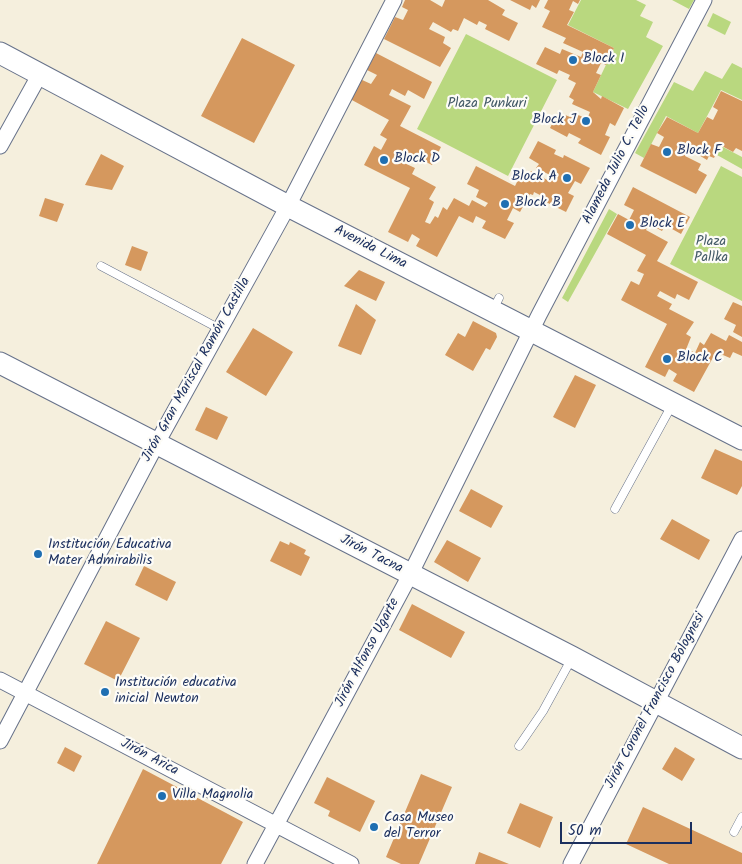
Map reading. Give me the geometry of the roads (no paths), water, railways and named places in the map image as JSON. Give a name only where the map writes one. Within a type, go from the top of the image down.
[{"type":"street","name":"Jirón Gran Mariscal Ramón Castilla","points":[[0,740],[157,443],[331,127],[394,0]]},
{"type":"street","name":"Alameda Julio C. Tello","points":[[533,332],[539,315],[704,0]]},
{"type":"street","name":"Avenida Lima","points":[[0,53],[288,206],[496,304],[533,332],[563,343],[673,404],[742,439]]},
{"type":"street","points":[[0,146],[40,74]]},
{"type":"street","name":"Jirón Alfonso Ugarte","points":[[254,864],[410,575],[533,332]]},
{"type":"street","name":"Jirón Tacna","points":[[0,363],[572,657],[742,748]]},
{"type":"street","name":"Jirón Coronel Francisco Bolognesi","points":[[571,864],[654,702],[742,539]]},
{"type":"street","name":"Jirón Arica","points":[[0,680],[275,826],[351,864]]},
{"type":"lane","points":[[101,266],[220,329]]},
{"type":"lane","points":[[615,509],[673,404]]},
{"type":"lane","points":[[519,746],[543,711],[572,657]]},
{"type":"lane","points":[[734,832],[742,817]]},
{"type":"place","name":"Block I","points":[[573,60]]},
{"type":"place","name":"Block J","points":[[586,121]]},
{"type":"place","name":"Block F","points":[[667,152]]},
{"type":"place","name":"Block D","points":[[384,160]]},
{"type":"place","name":"Block A","points":[[567,178]]},
{"type":"place","name":"Block B","points":[[505,204]]},
{"type":"place","name":"Block E","points":[[630,225]]},
{"type":"place","name":"Block C","points":[[667,359]]},
{"type":"place","name":"Institución Educativa Mater Admirabilis","points":[[38,554]]},
{"type":"place","name":"Institución educativa inicial Newton","points":[[105,692]]},
{"type":"place","name":"Villa Magnolia","points":[[162,796]]},
{"type":"place","name":"Casa Museo del Terror","points":[[374,827]]},
{"type":"park label","name":"Plaza Punkuri","points":[[487,105]]},
{"type":"park label","name":"Plaza Pallka","points":[[711,252]]}]
